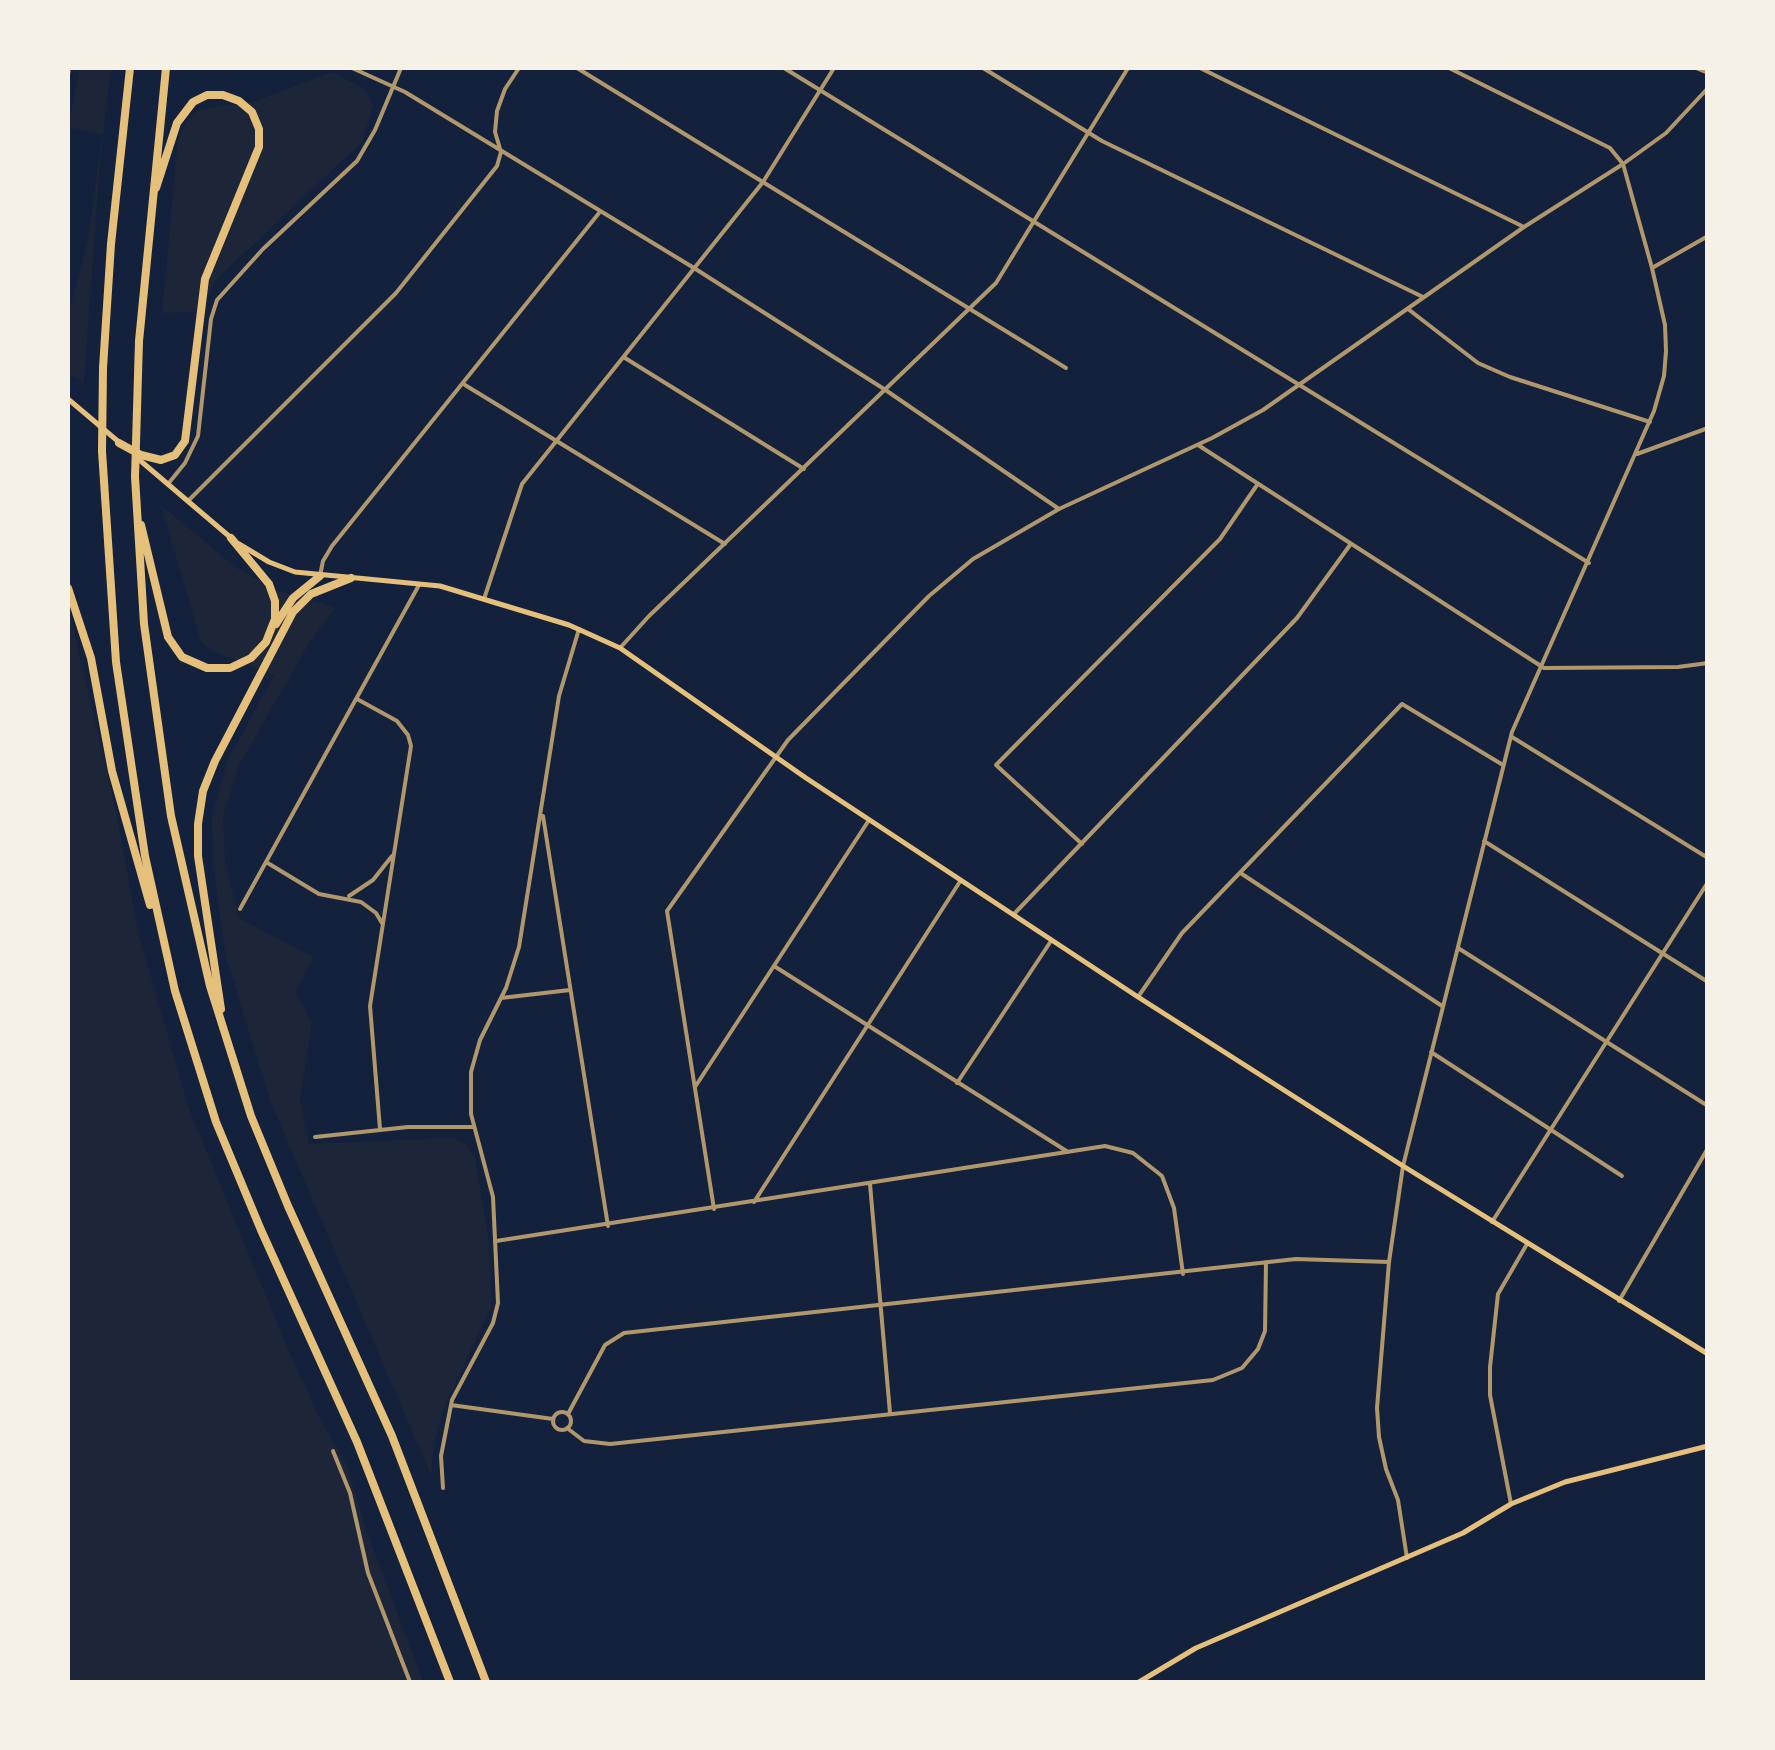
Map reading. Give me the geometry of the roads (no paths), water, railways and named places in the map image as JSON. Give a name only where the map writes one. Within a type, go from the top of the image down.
[{"type":"highway","points":[[130,68],[111,244],[102,452],[123,724],[145,856],[175,990]]},
{"type":"highway","points":[[166,68],[139,340],[136,496],[144,624],[158,740],[188,892],[226,1043],[265,1152],[384,1418],[487,1682]]},
{"type":"highway","points":[[119,443],[161,460],[174,456],[185,441],[204,279],[259,148],[258,123],[248,108],[234,98],[218,94],[202,97],[189,106],[177,123],[151,202]]},
{"type":"highway","points":[[136,496],[170,643],[182,657],[201,667],[230,668],[251,658],[293,598],[320,576]]},
{"type":"highway","points":[[231,538],[272,590],[275,613],[269,637]]},
{"type":"highway","points":[[226,1043],[199,865],[197,831],[203,790],[293,612],[311,594],[351,578]]},
{"type":"highway","points":[[68,588],[94,670],[119,798],[203,1084],[237,1176],[357,1442],[450,1682]]},
{"type":"main road","points":[[68,399],[231,538],[278,566],[320,576],[420,582],[580,629],[620,648],[869,820],[1138,996],[1527,1244],[1708,1354]]},
{"type":"main road","points":[[1140,1682],[1196,1648],[1463,1533],[1511,1504],[1565,1482],[1708,1446]]},
{"type":"street","points":[[68,75],[69,68]]},
{"type":"street","points":[[352,68],[394,86],[694,268],[884,389],[1059,509]]},
{"type":"street","points":[[168,484],[185,463],[198,436],[210,326],[217,300],[263,249],[356,160],[372,138],[402,68]]},
{"type":"street","points":[[188,501],[403,285],[497,166],[501,152],[496,132],[497,110],[519,68]]},
{"type":"street","points":[[577,68],[1066,368]]},
{"type":"street","points":[[784,68],[1589,563]]},
{"type":"street","points":[[484,599],[517,495],[764,182],[834,68]]},
{"type":"street","points":[[983,68],[1088,133],[1423,297]]},
{"type":"street","points":[[620,648],[996,283],[1128,68]]},
{"type":"street","points":[[1200,68],[1524,227]]},
{"type":"street","points":[[1407,1558],[1398,1500],[1379,1438],[1377,1408],[1389,1262],[1403,1166],[1511,736],[1650,422],[1664,376],[1666,350],[1665,325],[1652,268],[1623,164],[1610,148],[1449,68]]},
{"type":"street","points":[[1696,68],[1708,73]]},
{"type":"street","points":[[714,1208],[667,911],[797,730],[930,596],[974,558],[1059,509],[1263,410],[1524,227],[1623,164],[1666,132],[1708,88]]},
{"type":"street","points":[[320,576],[332,546],[600,211]]},
{"type":"street","points":[[1652,268],[1708,236]]},
{"type":"street","points":[[1407,309],[1478,363],[1650,422]]},
{"type":"street","points":[[624,356],[804,468]]},
{"type":"street","points":[[463,384],[725,544]]},
{"type":"street","points":[[1636,454],[1708,428]]},
{"type":"street","points":[[1198,444],[1542,666],[1663,667],[1708,663]]},
{"type":"street","points":[[1082,844],[996,765],[1220,539],[1258,483]]},
{"type":"street","points":[[1014,914],[1297,618],[1352,543]]},
{"type":"street","points":[[240,909],[420,582]]},
{"type":"street","points":[[444,1488],[441,1456],[450,1405],[497,1310],[496,1241],[489,1176],[474,1128],[470,1098],[473,1064],[522,937],[560,689],[580,629]]},
{"type":"street","points":[[358,699],[397,721],[410,741],[369,1014],[380,1129]]},
{"type":"street","points":[[1138,996],[1182,933],[1402,704],[1503,765]]},
{"type":"street","points":[[1511,736],[1708,858]]},
{"type":"street","points":[[542,810],[608,1226]]},
{"type":"street","points":[[695,1087],[869,820]]},
{"type":"street","points":[[1484,841],[1708,982]]},
{"type":"street","points":[[344,897],[362,889],[378,875],[396,847]]},
{"type":"street","points":[[266,862],[314,891],[344,897],[372,909],[383,927]]},
{"type":"street","points":[[1240,872],[1442,1006]]},
{"type":"street","points":[[754,1202],[961,880]]},
{"type":"street","points":[[1492,1222],[1708,882]]},
{"type":"street","points":[[956,1083],[1052,939]]},
{"type":"street","points":[[1457,947],[1708,1106]]},
{"type":"street","points":[[774,966],[1068,1152]]},
{"type":"street","points":[[501,998],[570,990]]},
{"type":"street","points":[[1430,1052],[1622,1176]]},
{"type":"street","points":[[315,1137],[380,1129],[474,1128]]},
{"type":"street","points":[[496,1241],[1097,1147],[1119,1148],[1140,1156],[1157,1170],[1172,1196],[1183,1274]]},
{"type":"street","points":[[1619,1301],[1708,1148]]},
{"type":"street","points":[[870,1184],[890,1414]]},
{"type":"street","points":[[1511,1504],[1490,1395],[1490,1366],[1498,1294],[1527,1244]]},
{"type":"street","points":[[567,1428],[568,1414],[606,1345],[618,1335],[1183,1274],[1296,1258],[1389,1262]]},
{"type":"street","points":[[553,1419],[556,1428],[567,1428],[584,1441],[610,1444],[1226,1377],[1251,1359],[1263,1337],[1266,1262]]},
{"type":"street","points":[[450,1405],[553,1419]]},
{"type":"street","points":[[553,1419],[558,1412],[568,1414]]},
{"type":"street","points":[[334,1451],[350,1493],[368,1574],[410,1682]]}]
